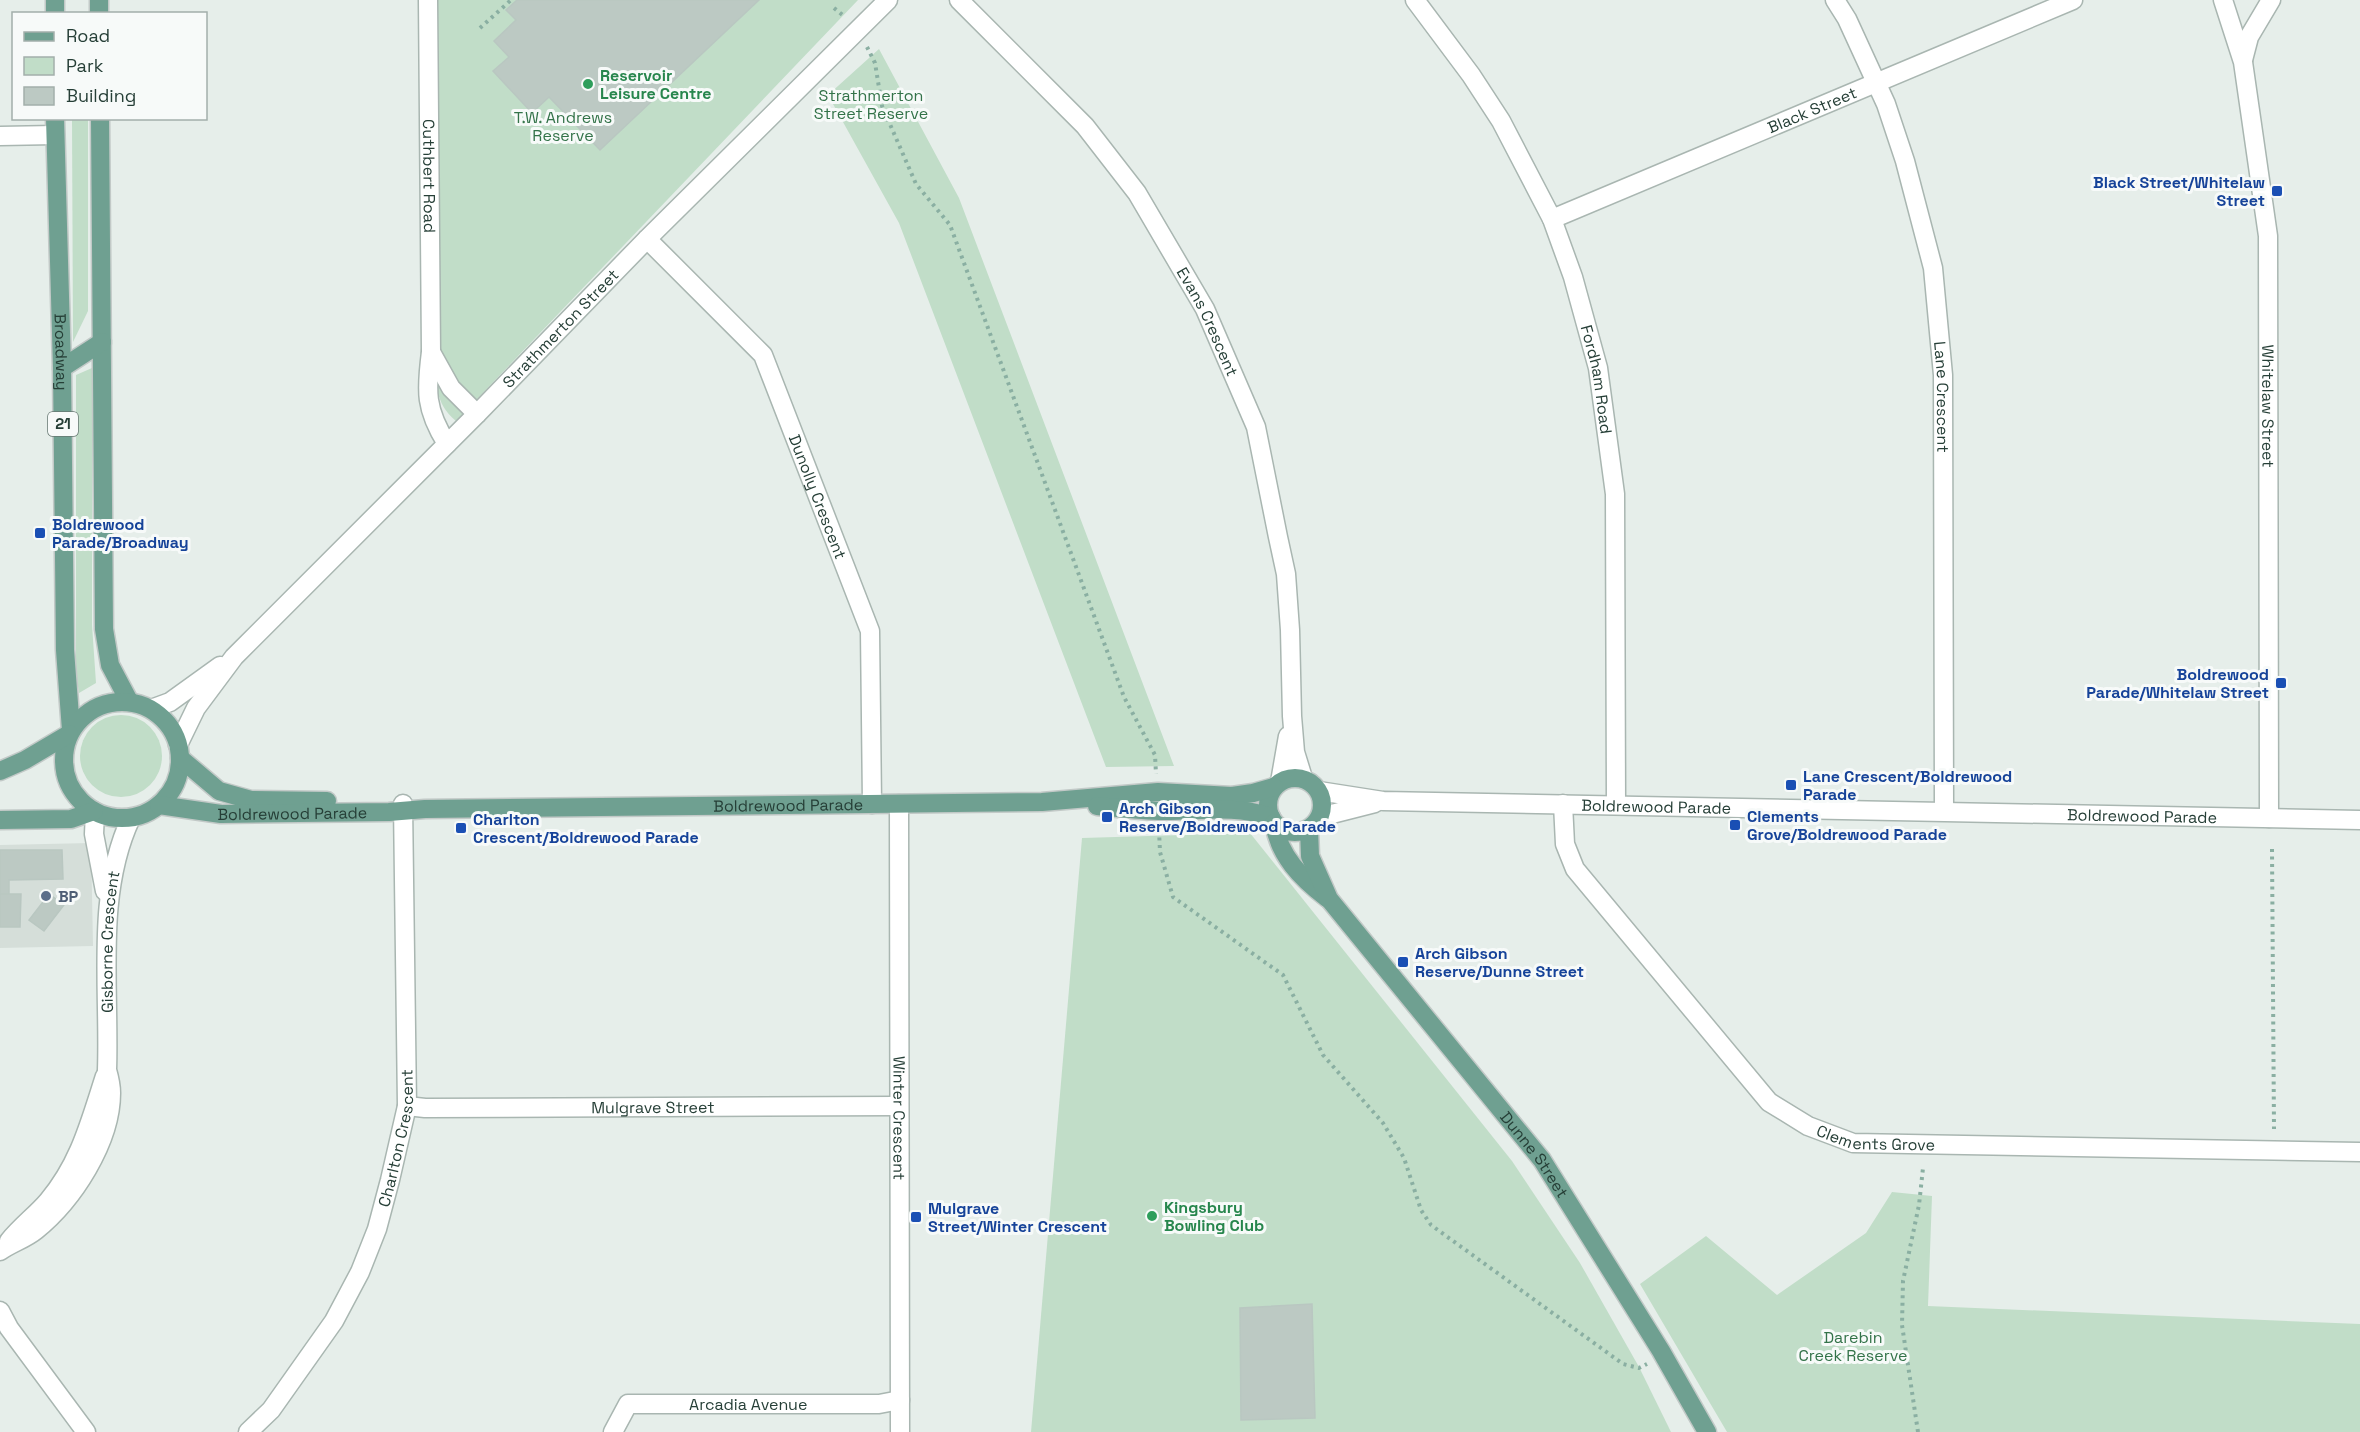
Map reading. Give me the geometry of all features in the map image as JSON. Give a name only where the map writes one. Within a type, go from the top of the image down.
[{"type":"main road","name":"21","points":[[100,120],[104,629],[110,665],[129,701]]},
{"type":"main road","name":"Broadway","points":[[55,127],[62,368],[65,650],[70,732]]},
{"type":"main road","points":[[62,368],[102,342]]},
{"type":"main road","points":[[0,771],[25,760],[70,732],[78,721],[96,707],[106,703],[129,701],[151,709],[168,724],[179,752],[175,784],[159,805],[141,815],[118,818],[94,812],[70,819],[0,820]]},
{"type":"main road","name":"21","points":[[70,732],[64,746],[64,771],[75,795],[94,812]]},
{"type":"main road","name":"Boldrewood Parade","points":[[179,752],[219,791],[251,800],[391,801],[403,808]]},
{"type":"main road","points":[[1293,777],[1302,778],[1314,785],[1322,800],[1315,823],[1291,832],[1282,829],[1273,820],[1268,802],[1277,784],[1293,777]]},
{"type":"main road","name":"Boldrewood Parade","points":[[159,805],[221,814],[403,808],[1042,802],[1158,792],[1232,796],[1277,784]]},
{"type":"main road","name":"Boldrewood Parade","points":[[1042,802],[1159,811],[1234,808],[1250,810],[1273,820]]},
{"type":"main road","name":"Dunne Street","points":[[1273,820],[1281,848],[1305,881],[1329,899],[1542,1160],[1661,1351],[1707,1432]]},
{"type":"main road","name":"Dunne Street","points":[[1315,823],[1311,856],[1329,899]]},
{"type":"street","name":"Cuthbert Road","points":[[428,0],[431,352],[426,388],[436,427],[447,444]]},
{"type":"street","name":"Strathmerton Street","points":[[179,752],[196,708],[234,657],[477,414],[647,239],[888,0]]},
{"type":"street","name":"Evans Crescent","points":[[959,0],[1085,126],[1137,193],[1205,309],[1256,427],[1286,574],[1292,716],[1295,752],[1302,778]]},
{"type":"street","name":"Fordham Road","points":[[1414,0],[1471,75],[1525,165],[1552,219],[1573,278],[1598,368],[1615,494],[1616,804]]},
{"type":"street","name":"Lane Crescent","points":[[1835,0],[1876,81],[1905,161],[1933,268],[1942,363],[1944,811]]},
{"type":"street","name":"Black Street","points":[[1552,219],[2073,0]]},
{"type":"street","name":"Whitelaw Street","points":[[2223,0],[2243,62],[2268,237],[2269,818]]},
{"type":"street","points":[[2243,62],[2249,37],[2271,0]]},
{"type":"street","points":[[0,136],[55,127]]},
{"type":"street","name":"Dunolly Crescent","points":[[647,239],[763,354],[870,631],[872,804]]},
{"type":"street","name":"Cuthbert Road","points":[[431,352],[441,375],[477,414]]},
{"type":"street","name":"Strathmerton Street","points":[[151,709],[170,702],[234,657]]},
{"type":"street","name":"Evans Crescent","points":[[1277,784],[1292,716]]},
{"type":"street","name":"Boldrewood Parade","points":[[1319,791],[1383,801],[2360,820]]},
{"type":"street","name":"Boldrewood Parade","points":[[1315,823],[1383,801]]},
{"type":"street","name":"Winter Crescent","points":[[898,804],[900,1432]]},
{"type":"street","name":"Clements Grove","points":[[1563,804],[1565,844],[1575,869],[1769,1102],[1808,1126],[1853,1143],[2360,1152]]},
{"type":"street","name":"Charlton Crescent","points":[[248,1432],[271,1410],[334,1321],[360,1272],[377,1229],[407,1106],[403,808]]},
{"type":"street","points":[[94,812],[94,834],[107,904]]},
{"type":"street","name":"Gisborne Crescent","points":[[1,1250],[34,1232],[62,1206],[81,1181],[94,1156],[109,1108],[111,1091],[107,1070],[107,904],[120,841],[131,818]]},
{"type":"street","name":"Mulgrave Street","points":[[407,1106],[898,1106]]},
{"type":"street","points":[[0,1311],[4,1324],[86,1432]]},
{"type":"street","name":"Arcadia Avenue","points":[[613,1432],[628,1404],[879,1404],[900,1400]]},
{"type":"path","points":[[480,28],[511,0]]},
{"type":"path","points":[[834,8],[858,28],[875,63],[882,106],[916,184],[950,225],[1124,697],[1155,755],[1158,792]]},
{"type":"path","points":[[1159,811],[1160,852],[1173,897],[1283,975],[1323,1055],[1383,1123],[1404,1158],[1422,1210],[1431,1225],[1623,1364],[1639,1368],[1653,1361],[1661,1351]]},
{"type":"path","points":[[2272,849],[2274,1129]]},
{"type":"path","points":[[1918,1432],[1902,1324],[1903,1281],[1919,1205],[1923,1168]]},
{"type":"shaded area","name":"BP","points":[[91,843],[93,946],[0,948],[0,845]]},
{"type":"green space","name":"T.W. Andrews Reserve","points":[[438,0],[858,0],[456,421],[440,400],[436,377]]},
{"type":"green space","name":"Strathmerton Street Reserve","points":[[879,49],[959,198],[1174,766],[1106,767],[899,223],[828,95]]},
{"type":"green space","points":[[72,120],[88,120],[88,311],[73,342]]},
{"type":"green space","points":[[92,368],[92,625],[96,683],[79,693],[76,672],[76,375]]},
{"type":"green space","points":[[113,715],[129,715],[144,722],[155,733],[162,748],[159,772],[150,785],[129,797],[113,797],[98,790],[87,779],[80,764],[80,748],[87,733],[98,722]]},
{"type":"green space","points":[[1250,833],[1512,1161],[1580,1263],[1639,1367],[1671,1432],[1031,1432],[1082,838]]},
{"type":"green space","name":"Darebin Creek Reserve","points":[[1892,1192],[1932,1196],[1928,1306],[2360,1324],[2360,1432],[1727,1432],[1640,1284],[1706,1236],[1777,1295],[1866,1233]]},
{"type":"building","name":"Reservoir Leisure Centre","points":[[517,0],[759,0],[600,150],[549,97],[532,113],[493,71],[509,57],[494,41],[516,20],[506,10]]},
{"type":"building","points":[[0,850],[62,850],[63,879],[9,880],[9,901],[0,901]]},
{"type":"building","points":[[0,894],[21,894],[20,927],[0,927]]},
{"type":"building","points":[[49,894],[64,905],[44,931],[29,920]]},
{"type":"building","points":[[1312,1304],[1315,1418],[1241,1420],[1240,1308]]},
{"type":"place","name":"Reservoir Leisure Centre","points":[[588,84]]},
{"type":"place","name":"Black Street/Whitelaw Street","points":[[2277,191]]},
{"type":"place","name":"Boldrewood Parade/Broadway","points":[[40,533]]},
{"type":"place","name":"Boldrewood Parade/Whitelaw Street","points":[[2281,683]]},
{"type":"place","name":"Lane Crescent/Boldrewood Parade","points":[[1791,785]]},
{"type":"place","name":"Arch Gibson Reserve/Boldrewood Parade","points":[[1107,817]]},
{"type":"place","name":"Clements Grove/Boldrewood Parade","points":[[1735,825]]},
{"type":"place","name":"Charlton Crescent/Boldrewood Parade","points":[[461,828]]},
{"type":"place","name":"BP","points":[[46,896]]},
{"type":"place","name":"Arch Gibson Reserve/Dunne Street","points":[[1403,962]]},
{"type":"place","name":"Kingsbury Bowling Club","points":[[1152,1216]]},
{"type":"place","name":"Mulgrave Street/Winter Crescent","points":[[916,1217]]}]
